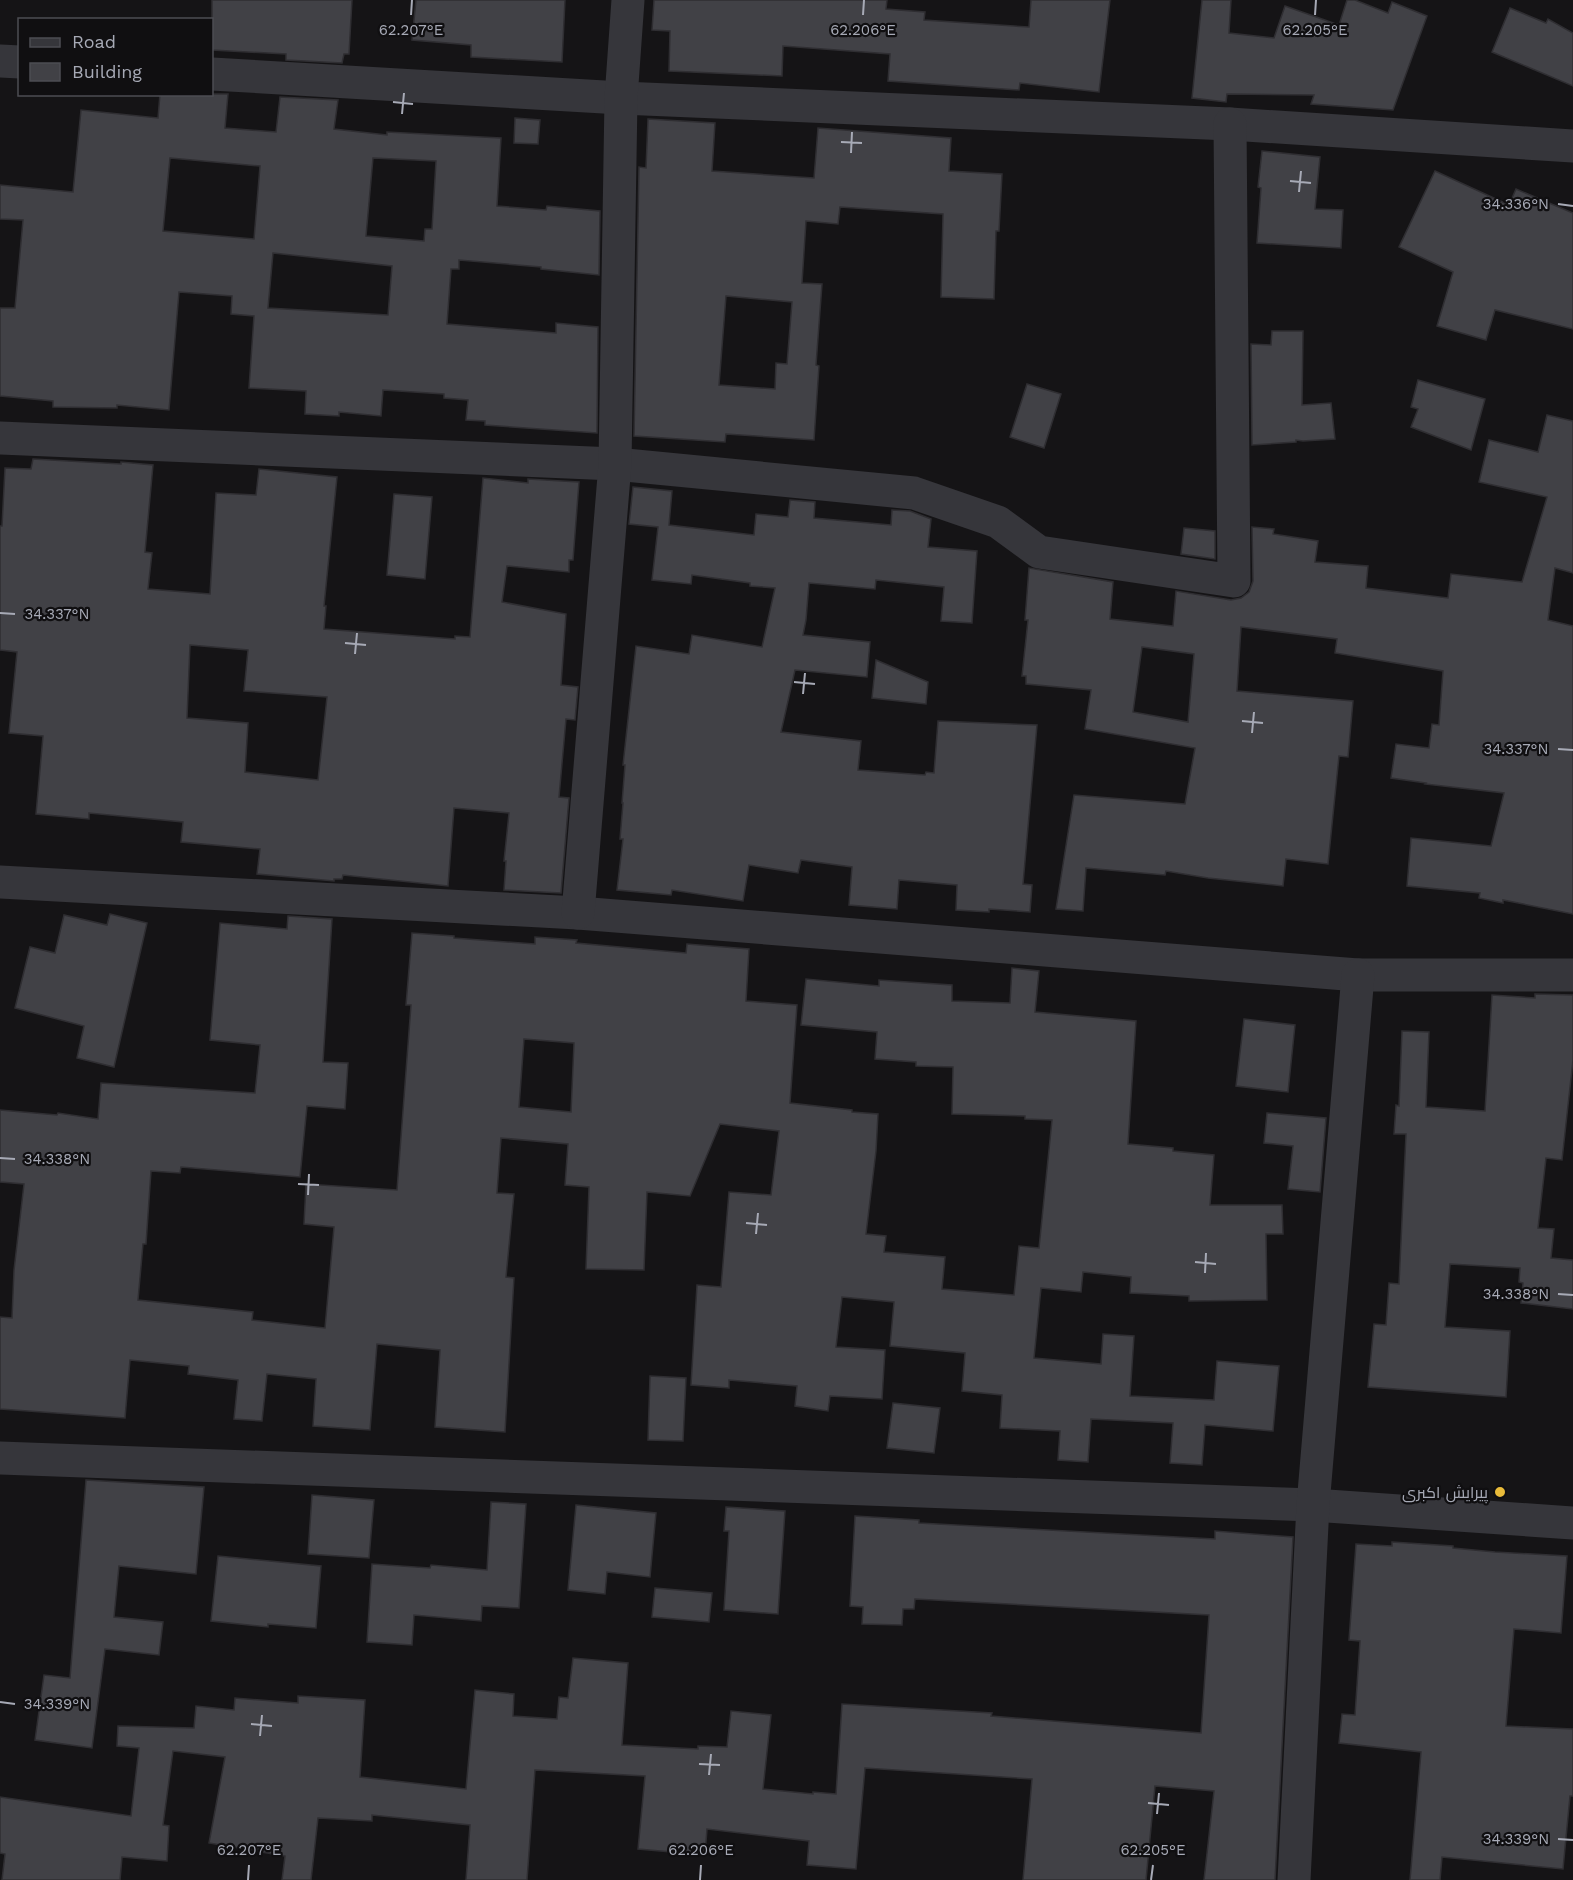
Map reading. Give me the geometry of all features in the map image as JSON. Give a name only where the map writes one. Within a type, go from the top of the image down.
[{"type":"street","points":[[578,913],[615,464],[621,98],[628,0]]},
{"type":"street","points":[[0,61],[18,62]]},
{"type":"street","points":[[213,74],[621,98],[1230,124],[1573,146]]},
{"type":"street","points":[[0,438],[615,464],[914,493],[998,522],[1038,552],[1234,581],[1230,124]]},
{"type":"street","points":[[0,882],[578,913],[1358,975],[1573,975]]},
{"type":"street","points":[[1294,1880],[1313,1505],[1358,975]]},
{"type":"street","points":[[0,1458],[1313,1505],[1573,1522]]},
{"type":"building","points":[[212,0],[352,0],[349,54],[344,54],[342,63],[286,60],[286,54],[213,50]]},
{"type":"building","points":[[416,0],[565,0],[562,62],[471,57],[471,45],[412,40]]},
{"type":"building","points":[[654,0],[887,0],[886,9],[925,12],[924,20],[1029,27],[1031,0],[1110,0],[1099,92],[1020,83],[1019,90],[888,81],[890,54],[783,46],[782,76],[669,71],[670,31],[652,30]]},
{"type":"building","points":[[1202,0],[1231,0],[1229,33],[1274,38],[1285,6],[1339,25],[1347,0],[1355,0],[1388,13],[1392,2],[1427,16],[1393,110],[1311,104],[1314,95],[1227,94],[1226,102],[1192,98]]},
{"type":"building","points":[[1510,8],[1546,23],[1548,19],[1573,33],[1573,86],[1492,52]]},
{"type":"building","points":[[228,94],[225,128],[276,132],[280,97],[338,100],[334,129],[387,135],[387,132],[501,138],[497,206],[546,210],[547,206],[600,211],[599,275],[459,260],[459,269],[451,269],[447,324],[556,333],[556,323],[598,327],[597,433],[485,425],[485,421],[466,420],[468,400],[444,398],[444,394],[383,390],[381,416],[339,412],[339,416],[305,414],[306,391],[249,388],[254,316],[231,314],[232,296],[179,292],[169,410],[117,405],[117,408],[53,407],[53,401],[0,396],[0,308],[15,308],[23,220],[0,219],[0,185],[73,192],[81,110],[158,118],[160,96]],"holes":[[[170,158],[260,166],[254,239],[163,231]],[[373,158],[436,161],[432,229],[425,229],[424,241],[366,236]],[[273,253],[392,266],[388,315],[268,308]]]},
{"type":"building","points":[[515,118],[540,120],[538,144],[514,143]]},
{"type":"building","points":[[648,119],[715,123],[712,171],[814,178],[818,128],[951,138],[949,171],[1002,174],[999,231],[996,231],[994,299],[941,297],[943,214],[840,207],[838,224],[806,221],[802,283],[822,284],[816,365],[819,366],[814,440],[726,434],[725,442],[634,436],[639,167],[646,168]],"holes":[[[726,296],[792,302],[787,364],[776,363],[775,389],[719,385]]]},
{"type":"building","points":[[1262,151],[1320,157],[1315,209],[1343,210],[1341,248],[1257,243],[1261,188],[1258,187]]},
{"type":"building","points":[[1435,171],[1509,205],[1516,189],[1573,213],[1573,329],[1495,310],[1486,340],[1437,326],[1453,272],[1399,247]]},
{"type":"building","points":[[1272,331],[1303,331],[1302,405],[1331,403],[1335,439],[1296,440],[1296,442],[1252,445],[1251,344],[1271,345]]},
{"type":"building","points":[[1418,380],[1485,399],[1471,450],[1411,427],[1418,409],[1411,407]]},
{"type":"building","points":[[1027,384],[1061,394],[1044,448],[1010,437]]},
{"type":"building","points":[[1547,415],[1573,421],[1573,573],[1555,568],[1548,620],[1573,626],[1573,914],[1503,900],[1503,903],[1479,898],[1480,893],[1407,886],[1411,838],[1491,846],[1504,793],[1391,778],[1396,744],[1429,748],[1432,724],[1439,725],[1443,671],[1335,653],[1337,639],[1241,627],[1237,691],[1353,701],[1348,757],[1339,756],[1328,864],[1286,859],[1283,886],[1166,871],[1165,875],[1086,868],[1083,911],[1056,909],[1074,795],[1185,804],[1195,748],[1085,729],[1091,690],[1026,684],[1026,676],[1022,676],[1028,620],[1025,620],[1029,568],[1113,582],[1110,619],[1173,626],[1176,591],[1231,600],[1241,598],[1249,592],[1253,581],[1252,527],[1274,529],[1273,534],[1318,541],[1315,562],[1368,566],[1366,588],[1448,598],[1451,574],[1522,582],[1547,497],[1479,482],[1489,440],[1538,452]],"holes":[[[1142,647],[1194,654],[1188,722],[1133,712]]]},
{"type":"building","points":[[33,459],[153,465],[145,552],[152,553],[148,589],[210,594],[216,493],[256,495],[259,469],[337,477],[324,606],[326,606],[324,629],[455,639],[455,636],[470,637],[483,478],[528,483],[528,479],[579,482],[573,560],[569,560],[569,572],[507,566],[502,602],[566,614],[561,685],[578,687],[575,720],[566,719],[559,797],[569,798],[561,893],[504,890],[506,861],[504,861],[509,813],[454,808],[448,886],[343,875],[342,879],[334,879],[334,881],[257,874],[260,849],[181,842],[183,822],[89,813],[89,819],[36,814],[43,736],[9,733],[17,652],[0,650],[0,526],[2,526],[5,468],[31,469]],"holes":[[[190,645],[248,650],[244,691],[327,697],[318,780],[245,772],[248,723],[187,718]]]},
{"type":"building","points":[[633,487],[672,491],[669,525],[754,535],[756,514],[788,517],[790,500],[815,502],[814,518],[891,525],[892,510],[910,511],[931,519],[928,547],[977,551],[972,623],[941,621],[944,587],[876,580],[875,589],[809,583],[803,635],[870,642],[867,677],[795,670],[781,732],[861,741],[858,770],[925,775],[926,772],[934,773],[938,721],[1037,725],[1023,884],[1032,885],[1030,912],[989,909],[989,912],[956,910],[957,885],[899,880],[897,909],[849,905],[852,867],[801,860],[798,873],[749,865],[743,901],[672,890],[671,895],[617,890],[623,839],[620,839],[625,765],[623,765],[636,646],[689,654],[692,635],[762,647],[775,588],[750,586],[750,583],[692,575],[691,584],[652,580],[658,527],[629,524]]},
{"type":"building","points":[[394,494],[432,497],[425,579],[387,575]]},
{"type":"building","points":[[1184,528],[1215,531],[1215,559],[1181,554]]},
{"type":"building","points":[[876,660],[928,682],[926,704],[872,698]]},
{"type":"building","points":[[110,914],[147,923],[114,1067],[77,1058],[84,1026],[15,1008],[30,947],[55,953],[64,915],[107,925]]},
{"type":"building","points":[[288,916],[332,919],[323,1062],[348,1063],[345,1109],[307,1106],[300,1177],[181,1167],[180,1173],[151,1171],[146,1244],[143,1244],[138,1300],[253,1312],[252,1320],[325,1328],[334,1227],[304,1224],[306,1184],[397,1190],[411,1005],[406,1005],[412,933],[535,944],[535,937],[577,940],[576,943],[686,953],[687,944],[749,949],[746,1001],[797,1005],[790,1103],[878,1114],[866,1234],[886,1236],[884,1252],[945,1257],[942,1289],[1014,1295],[1019,1246],[1039,1248],[1052,1120],[1025,1119],[1025,1116],[952,1114],[953,1067],[916,1066],[916,1062],[875,1059],[877,1032],[801,1025],[806,979],[879,986],[879,980],[952,985],[952,1001],[1010,1003],[1012,968],[1039,971],[1035,1012],[1136,1021],[1128,1144],[1214,1155],[1210,1205],[1282,1205],[1283,1234],[1266,1234],[1267,1300],[1189,1301],[1189,1296],[1130,1293],[1131,1277],[1083,1272],[1081,1292],[1041,1288],[1034,1358],[1101,1364],[1103,1334],[1134,1336],[1130,1396],[1214,1400],[1217,1361],[1279,1366],[1273,1431],[1205,1425],[1202,1465],[1170,1463],[1173,1423],[1091,1419],[1088,1462],[1058,1460],[1060,1431],[1000,1428],[1002,1395],[962,1391],[965,1353],[890,1346],[894,1302],[842,1297],[836,1347],[885,1350],[882,1399],[830,1396],[828,1411],[795,1406],[797,1386],[729,1380],[729,1388],[691,1385],[697,1285],[721,1287],[729,1192],[771,1195],[779,1131],[720,1124],[690,1196],[647,1192],[644,1270],[586,1269],[589,1187],[565,1185],[568,1144],[501,1138],[497,1193],[514,1194],[506,1277],[514,1278],[505,1432],[435,1427],[440,1350],[377,1344],[370,1430],[313,1426],[316,1379],[267,1374],[262,1421],[234,1419],[238,1380],[188,1374],[189,1366],[130,1360],[125,1418],[0,1409],[0,1317],[12,1318],[14,1270],[24,1184],[0,1182],[0,1110],[57,1115],[58,1113],[98,1119],[101,1083],[255,1093],[260,1045],[210,1040],[220,923],[287,929]],"holes":[[[524,1039],[574,1043],[571,1112],[519,1107]]]},
{"type":"building","points":[[1535,994],[1573,995],[1573,1060],[1562,1160],[1546,1158],[1538,1228],[1554,1229],[1551,1258],[1573,1260],[1573,1309],[1521,1303],[1523,1283],[1519,1282],[1520,1268],[1450,1264],[1445,1327],[1510,1331],[1506,1397],[1368,1387],[1374,1324],[1386,1325],[1389,1283],[1399,1284],[1406,1134],[1394,1134],[1396,1105],[1399,1106],[1402,1031],[1429,1032],[1426,1107],[1485,1111],[1492,995],[1535,998]]},
{"type":"building","points":[[1244,1019],[1295,1025],[1288,1092],[1236,1086]]},
{"type":"building","points":[[1267,1113],[1326,1118],[1320,1192],[1288,1189],[1293,1146],[1264,1143]]},
{"type":"building","points":[[650,1376],[686,1378],[683,1441],[648,1440]]},
{"type":"building","points":[[893,1403],[940,1408],[934,1453],[887,1448]]},
{"type":"building","points":[[86,1480],[204,1487],[196,1574],[119,1566],[114,1617],[163,1622],[159,1655],[105,1649],[92,1748],[35,1740],[44,1675],[70,1678]]},
{"type":"building","points":[[312,1495],[374,1500],[369,1558],[308,1554]]},
{"type":"building","points":[[491,1502],[526,1504],[519,1608],[482,1606],[481,1621],[414,1615],[412,1645],[367,1642],[372,1564],[430,1568],[431,1565],[487,1570]]},
{"type":"building","points":[[576,1505],[656,1513],[650,1577],[607,1572],[605,1594],[568,1590]]},
{"type":"building","points":[[726,1507],[785,1511],[778,1614],[724,1610],[729,1531],[724,1531]]},
{"type":"building","points":[[855,1516],[919,1520],[919,1523],[1215,1539],[1215,1531],[1293,1537],[1275,1880],[1204,1880],[1214,1791],[1155,1786],[1146,1880],[1023,1880],[1032,1779],[865,1768],[856,1869],[807,1865],[809,1841],[707,1829],[705,1855],[638,1849],[645,1776],[535,1770],[527,1880],[466,1880],[470,1825],[372,1815],[372,1821],[318,1818],[311,1880],[282,1880],[285,1856],[209,1843],[225,1757],[173,1751],[163,1825],[169,1826],[167,1861],[122,1857],[120,1880],[2,1880],[5,1854],[0,1853],[0,1797],[131,1816],[139,1748],[117,1746],[118,1726],[194,1728],[196,1706],[234,1710],[235,1698],[298,1703],[298,1696],[365,1700],[360,1777],[466,1789],[475,1690],[514,1694],[513,1716],[557,1719],[559,1697],[568,1698],[573,1658],[628,1663],[622,1745],[698,1749],[698,1746],[727,1747],[731,1711],[771,1715],[763,1789],[836,1794],[842,1704],[992,1713],[991,1716],[1201,1733],[1209,1615],[915,1599],[914,1609],[903,1609],[902,1625],[862,1624],[863,1607],[850,1606]]},
{"type":"building","points":[[1392,1542],[1567,1556],[1561,1633],[1514,1629],[1506,1726],[1573,1729],[1573,1796],[1570,1796],[1563,1869],[1442,1857],[1440,1880],[1410,1880],[1421,1752],[1339,1743],[1342,1714],[1355,1715],[1360,1641],[1349,1640],[1356,1544],[1392,1546]]},
{"type":"building","points":[[218,1556],[321,1566],[316,1628],[268,1624],[268,1627],[211,1621]]},
{"type":"building","points":[[655,1588],[712,1593],[709,1622],[652,1617]]},
{"type":"place","name":"پیرایش اکبری","points":[[1500,1492]]}]
